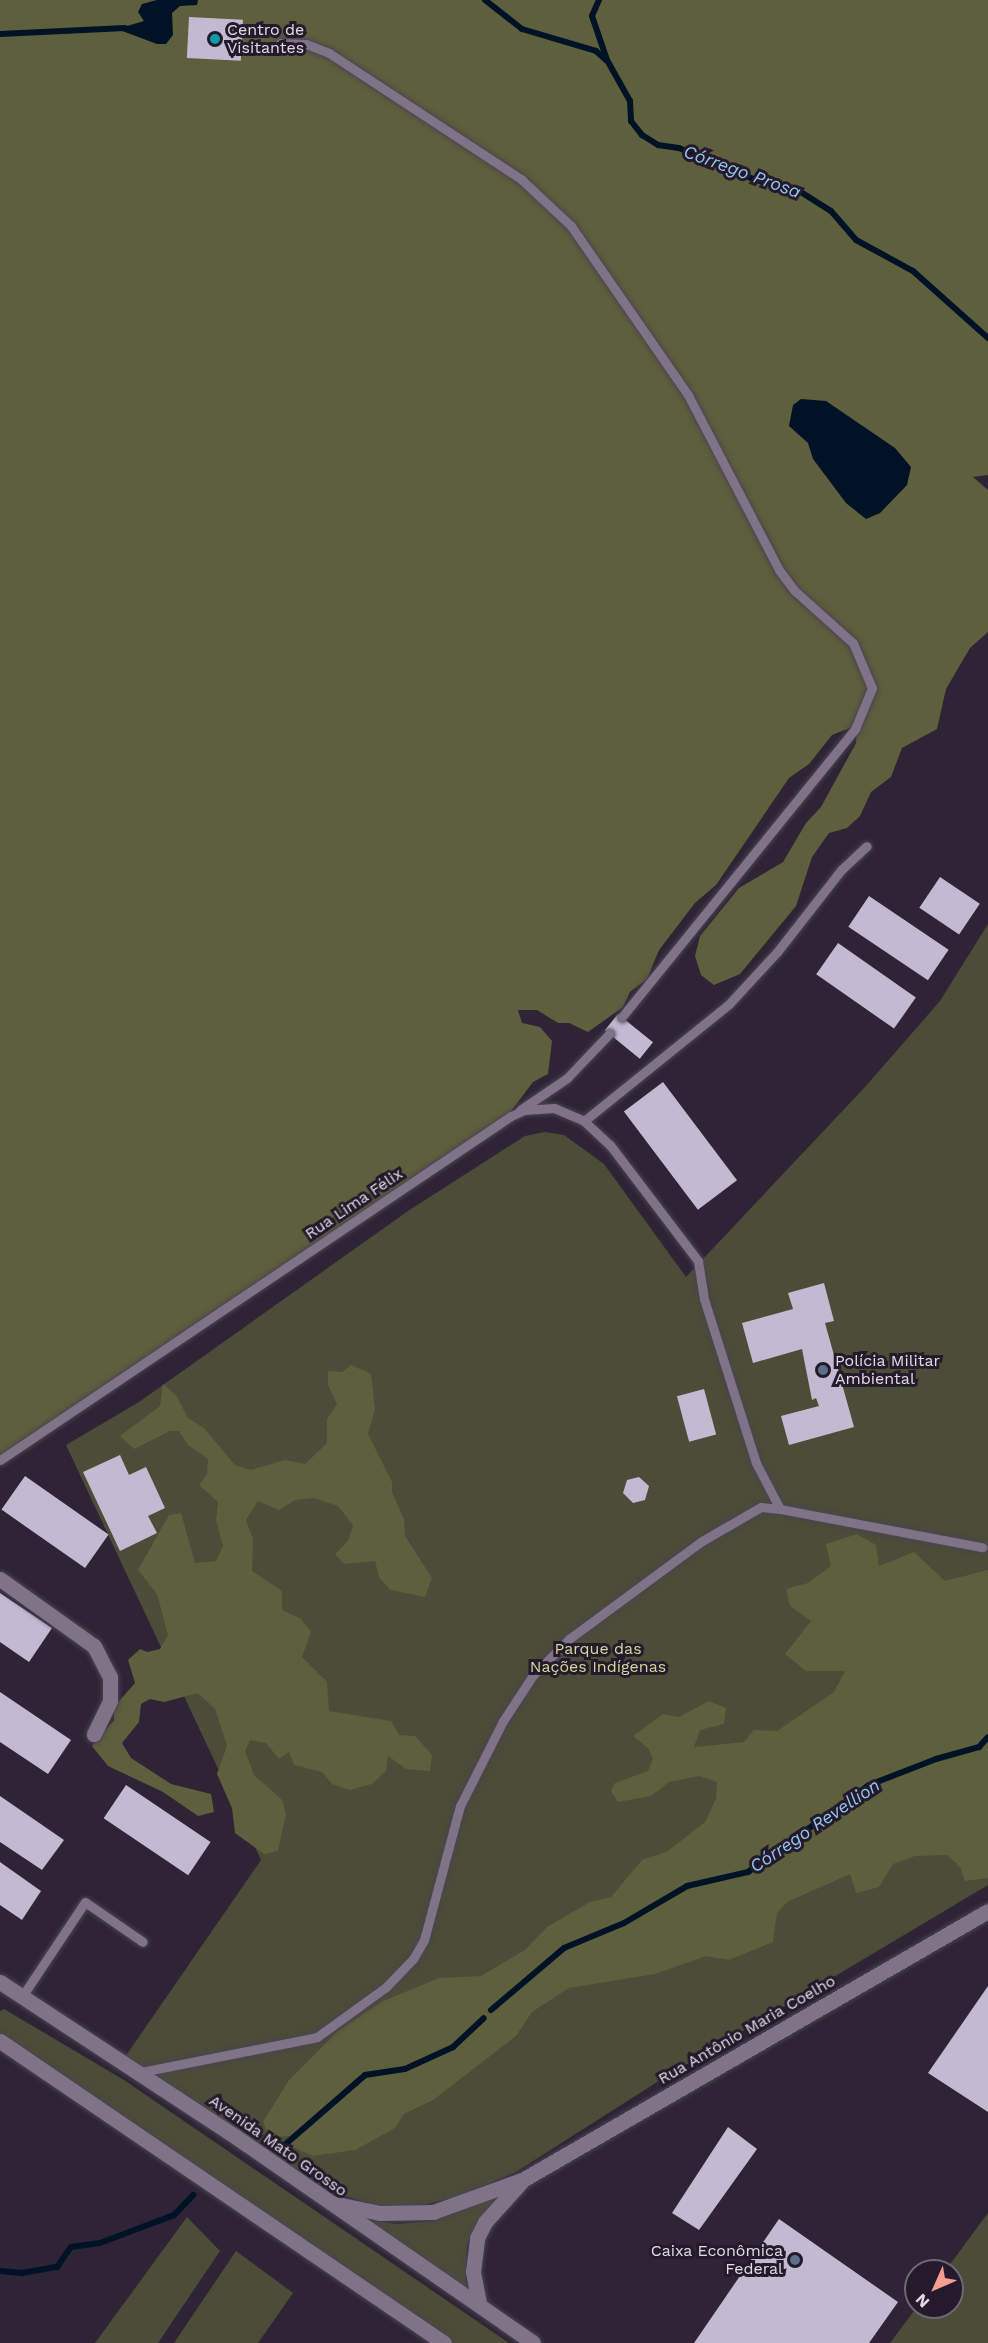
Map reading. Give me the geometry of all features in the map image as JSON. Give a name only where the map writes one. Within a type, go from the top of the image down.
[{"type":"main road","points":[[0,1580],[94,1646],[110,1677],[110,1701],[93,1734]]},
{"type":"main road","name":"Rua Antônio Maria Coelho","points":[[326,2202],[380,2213],[433,2212],[524,2179],[988,1911]]},
{"type":"main road","name":"Avenida Mato Grosso","points":[[0,1982],[21,1998],[141,2072],[326,2202],[480,2303],[532,2343]]},
{"type":"main road","points":[[0,2041],[444,2343]]},
{"type":"main road","name":"Rua Antônio Maria Coelho","points":[[480,2303],[473,2272],[477,2238],[485,2222],[524,2179]]},
{"type":"lane","points":[[280,43],[306,44],[329,52],[521,179],[571,226],[688,395],[779,570],[795,591],[854,643],[872,687],[855,729],[622,1017]]},
{"type":"lane","points":[[584,1121],[729,1004],[777,952],[841,870],[867,846]]},
{"type":"lane","points":[[511,1116],[567,1078],[609,1034]]},
{"type":"lane","name":"Rua Lima Félix","points":[[0,1460],[511,1116],[524,1110],[554,1108],[584,1121],[610,1145],[698,1261],[704,1299],[756,1462],[780,1509]]},
{"type":"lane","points":[[141,2072],[311,2039],[329,2031],[386,1987],[413,1959],[424,1940],[460,1806],[492,1740],[533,1675],[569,1639],[702,1541],[761,1507],[982,1547]]},
{"type":"lane","points":[[21,1998],[85,1902],[143,1942]]},
{"type":"green space","points":[[0,0],[988,0],[988,475],[973,477],[988,490],[988,632],[970,648],[946,689],[937,729],[902,748],[891,777],[871,792],[860,816],[847,828],[829,833],[812,857],[796,906],[740,974],[714,985],[701,975],[695,956],[700,936],[739,888],[783,862],[806,823],[821,807],[856,743],[857,725],[832,735],[809,764],[789,778],[716,885],[695,903],[659,950],[647,979],[630,992],[623,1007],[588,1032],[569,1023],[558,1023],[537,1010],[518,1010],[522,1023],[540,1027],[552,1041],[548,1074],[533,1082],[509,1114],[0,1456]]},
{"type":"green space","name":"Parque das Nações Indígenas","points":[[988,924],[988,1885],[654,2084],[516,2172],[457,2197],[422,2205],[379,2207],[313,2185],[125,2057],[261,1860],[66,1445],[139,1402],[408,1211],[525,1136],[545,1132],[564,1135],[604,1164],[686,1277],[865,1087],[940,1001]]},
{"type":"green space","points":[[351,1365],[371,1374],[375,1409],[368,1434],[392,1482],[392,1492],[404,1519],[405,1536],[432,1578],[425,1597],[390,1590],[379,1577],[375,1561],[344,1564],[335,1554],[348,1541],[353,1525],[338,1506],[314,1498],[295,1500],[279,1510],[258,1501],[246,1520],[253,1539],[252,1571],[282,1591],[282,1610],[301,1619],[311,1632],[302,1657],[327,1682],[329,1711],[391,1721],[399,1735],[415,1736],[432,1755],[430,1771],[406,1769],[388,1756],[386,1771],[372,1784],[350,1790],[332,1784],[322,1772],[294,1765],[289,1752],[279,1759],[266,1743],[250,1740],[245,1751],[254,1775],[282,1800],[286,1814],[278,1851],[264,1854],[235,1833],[232,1808],[217,1774],[227,1746],[215,1709],[198,1693],[164,1702],[150,1699],[141,1704],[139,1722],[122,1743],[131,1758],[171,1784],[211,1794],[214,1812],[198,1816],[163,1792],[108,1766],[92,1746],[114,1720],[114,1707],[135,1683],[128,1660],[140,1649],[147,1652],[160,1649],[168,1635],[157,1594],[138,1570],[169,1515],[181,1513],[195,1563],[216,1561],[223,1546],[216,1520],[218,1502],[199,1485],[207,1474],[208,1459],[188,1445],[179,1431],[170,1431],[134,1449],[120,1436],[160,1406],[163,1384],[176,1395],[188,1418],[204,1428],[235,1465],[251,1470],[285,1460],[305,1464],[327,1443],[327,1419],[337,1404],[328,1385],[328,1371],[342,1372]]},
{"type":"green space","points":[[857,1534],[876,1545],[879,1566],[914,1552],[945,1581],[988,1570],[988,1878],[965,1881],[960,1867],[947,1855],[915,1856],[893,1864],[879,1887],[856,1893],[850,1874],[787,1902],[777,1913],[773,1942],[729,1960],[706,1956],[655,1974],[569,1988],[532,2012],[516,2036],[433,2100],[404,2114],[395,2128],[355,2150],[313,2156],[291,2146],[292,2136],[269,2137],[263,2122],[289,2080],[338,2031],[383,2001],[439,1978],[481,1976],[525,1950],[547,1927],[590,1902],[611,1897],[642,1860],[668,1851],[705,1822],[716,1799],[717,1782],[699,1776],[669,1782],[651,1796],[618,1802],[611,1791],[615,1783],[648,1771],[653,1759],[648,1748],[633,1736],[663,1714],[679,1717],[709,1701],[726,1708],[724,1724],[700,1730],[694,1747],[744,1742],[754,1730],[777,1731],[834,1692],[845,1671],[806,1671],[785,1654],[811,1621],[790,1606],[786,1589],[808,1583],[831,1566],[826,1544]]},
{"type":"green space","points":[[4,2009],[124,2080],[509,2343],[453,2343],[0,2033],[0,2011]]},
{"type":"green space","points":[[503,2195],[476,2224],[467,2245],[466,2290],[368,2220],[396,2224],[434,2221]]},
{"type":"green space","points":[[988,2213],[988,2343],[890,2343],[908,2319],[964,2319],[964,2259],[954,2259]]},
{"type":"green space","points":[[187,2217],[220,2251],[158,2343],[95,2343]]},
{"type":"green space","points":[[236,2251],[293,2293],[258,2343],[174,2343]]},
{"type":"water","points":[[157,0],[198,0],[197,5],[180,6],[172,13],[173,35],[166,44],[157,44],[117,29],[144,21],[138,12],[142,4]]},
{"type":"water","points":[[801,399],[826,401],[895,448],[911,467],[907,485],[880,513],[866,519],[846,503],[813,459],[808,443],[789,426],[793,405]]},
{"type":"building","name":"Centro de Visitantes","points":[[189,17],[243,20],[241,61],[187,58]]},
{"type":"building","points":[[940,877],[980,904],[959,935],[919,908]]},
{"type":"building","points":[[869,896],[949,950],[928,980],[848,927]]},
{"type":"building","points":[[838,943],[916,997],[894,1029],[816,974]]},
{"type":"building","points":[[618,1014],[653,1042],[640,1059],[605,1030]]},
{"type":"building","points":[[663,1082],[737,1180],[698,1210],[624,1111]]},
{"type":"building","name":"Polícia Militar Ambiental","points":[[824,1283],[834,1321],[825,1323],[854,1427],[789,1445],[781,1416],[819,1406],[816,1398],[812,1400],[802,1349],[753,1363],[742,1323],[793,1309],[788,1293]]},
{"type":"building","points":[[704,1389],[716,1434],[689,1442],[677,1396]]},
{"type":"building","points":[[120,1455],[129,1475],[146,1467],[165,1508],[148,1516],[157,1533],[120,1551],[83,1472]]},
{"type":"building","points":[[25,1476],[109,1535],[85,1568],[1,1510]]},
{"type":"building","points":[[639,1477],[649,1486],[645,1500],[633,1503],[623,1493],[627,1480]]},
{"type":"building","points":[[0,1593],[52,1628],[29,1662],[0,1642]]},
{"type":"building","points":[[0,1692],[71,1740],[48,1774],[0,1742]]},
{"type":"building","points":[[126,1785],[211,1842],[188,1875],[104,1818]]},
{"type":"building","points":[[0,1796],[64,1840],[42,1870],[0,1842]]},
{"type":"building","points":[[0,1862],[41,1891],[22,1920],[0,1905]]},
{"type":"building","points":[[988,1986],[988,2112],[928,2073]]},
{"type":"building","points":[[728,2127],[757,2149],[699,2230],[672,2213]]},
{"type":"building","name":"Caixa Econômica Federal","points":[[779,2219],[898,2302],[869,2343],[694,2343]]},
{"type":"waterway","points":[[485,0],[522,29],[596,51],[606,60]]},
{"type":"waterway","name":"Córrego Prosa","points":[[599,0],[592,16],[607,60],[630,101],[631,121],[642,135],[658,145],[679,148],[756,180],[796,189],[831,211],[856,240],[913,271],[988,338]]},
{"type":"waterway","points":[[0,34],[125,28]]},
{"type":"waterway","name":"Córrego Revellion","points":[[491,2010],[564,1948],[624,1923],[687,1886],[748,1872],[869,1785],[936,1759],[979,1747],[988,1737]]},
{"type":"waterway","name":"Córrego Revellion","points":[[280,2149],[365,2075],[405,2069],[453,2047],[484,2018]]},
{"type":"waterway","name":"Córrego Revellion","points":[[0,2271],[22,2273],[57,2267],[71,2247],[100,2243],[174,2215],[193,2195]]},
{"type":"place","name":"Centro de Visitantes","points":[[215,39]]},
{"type":"place","name":"Polícia Militar Ambiental","points":[[823,1370]]},
{"type":"place","name":"Caixa Econômica Federal","points":[[795,2260]]}]
